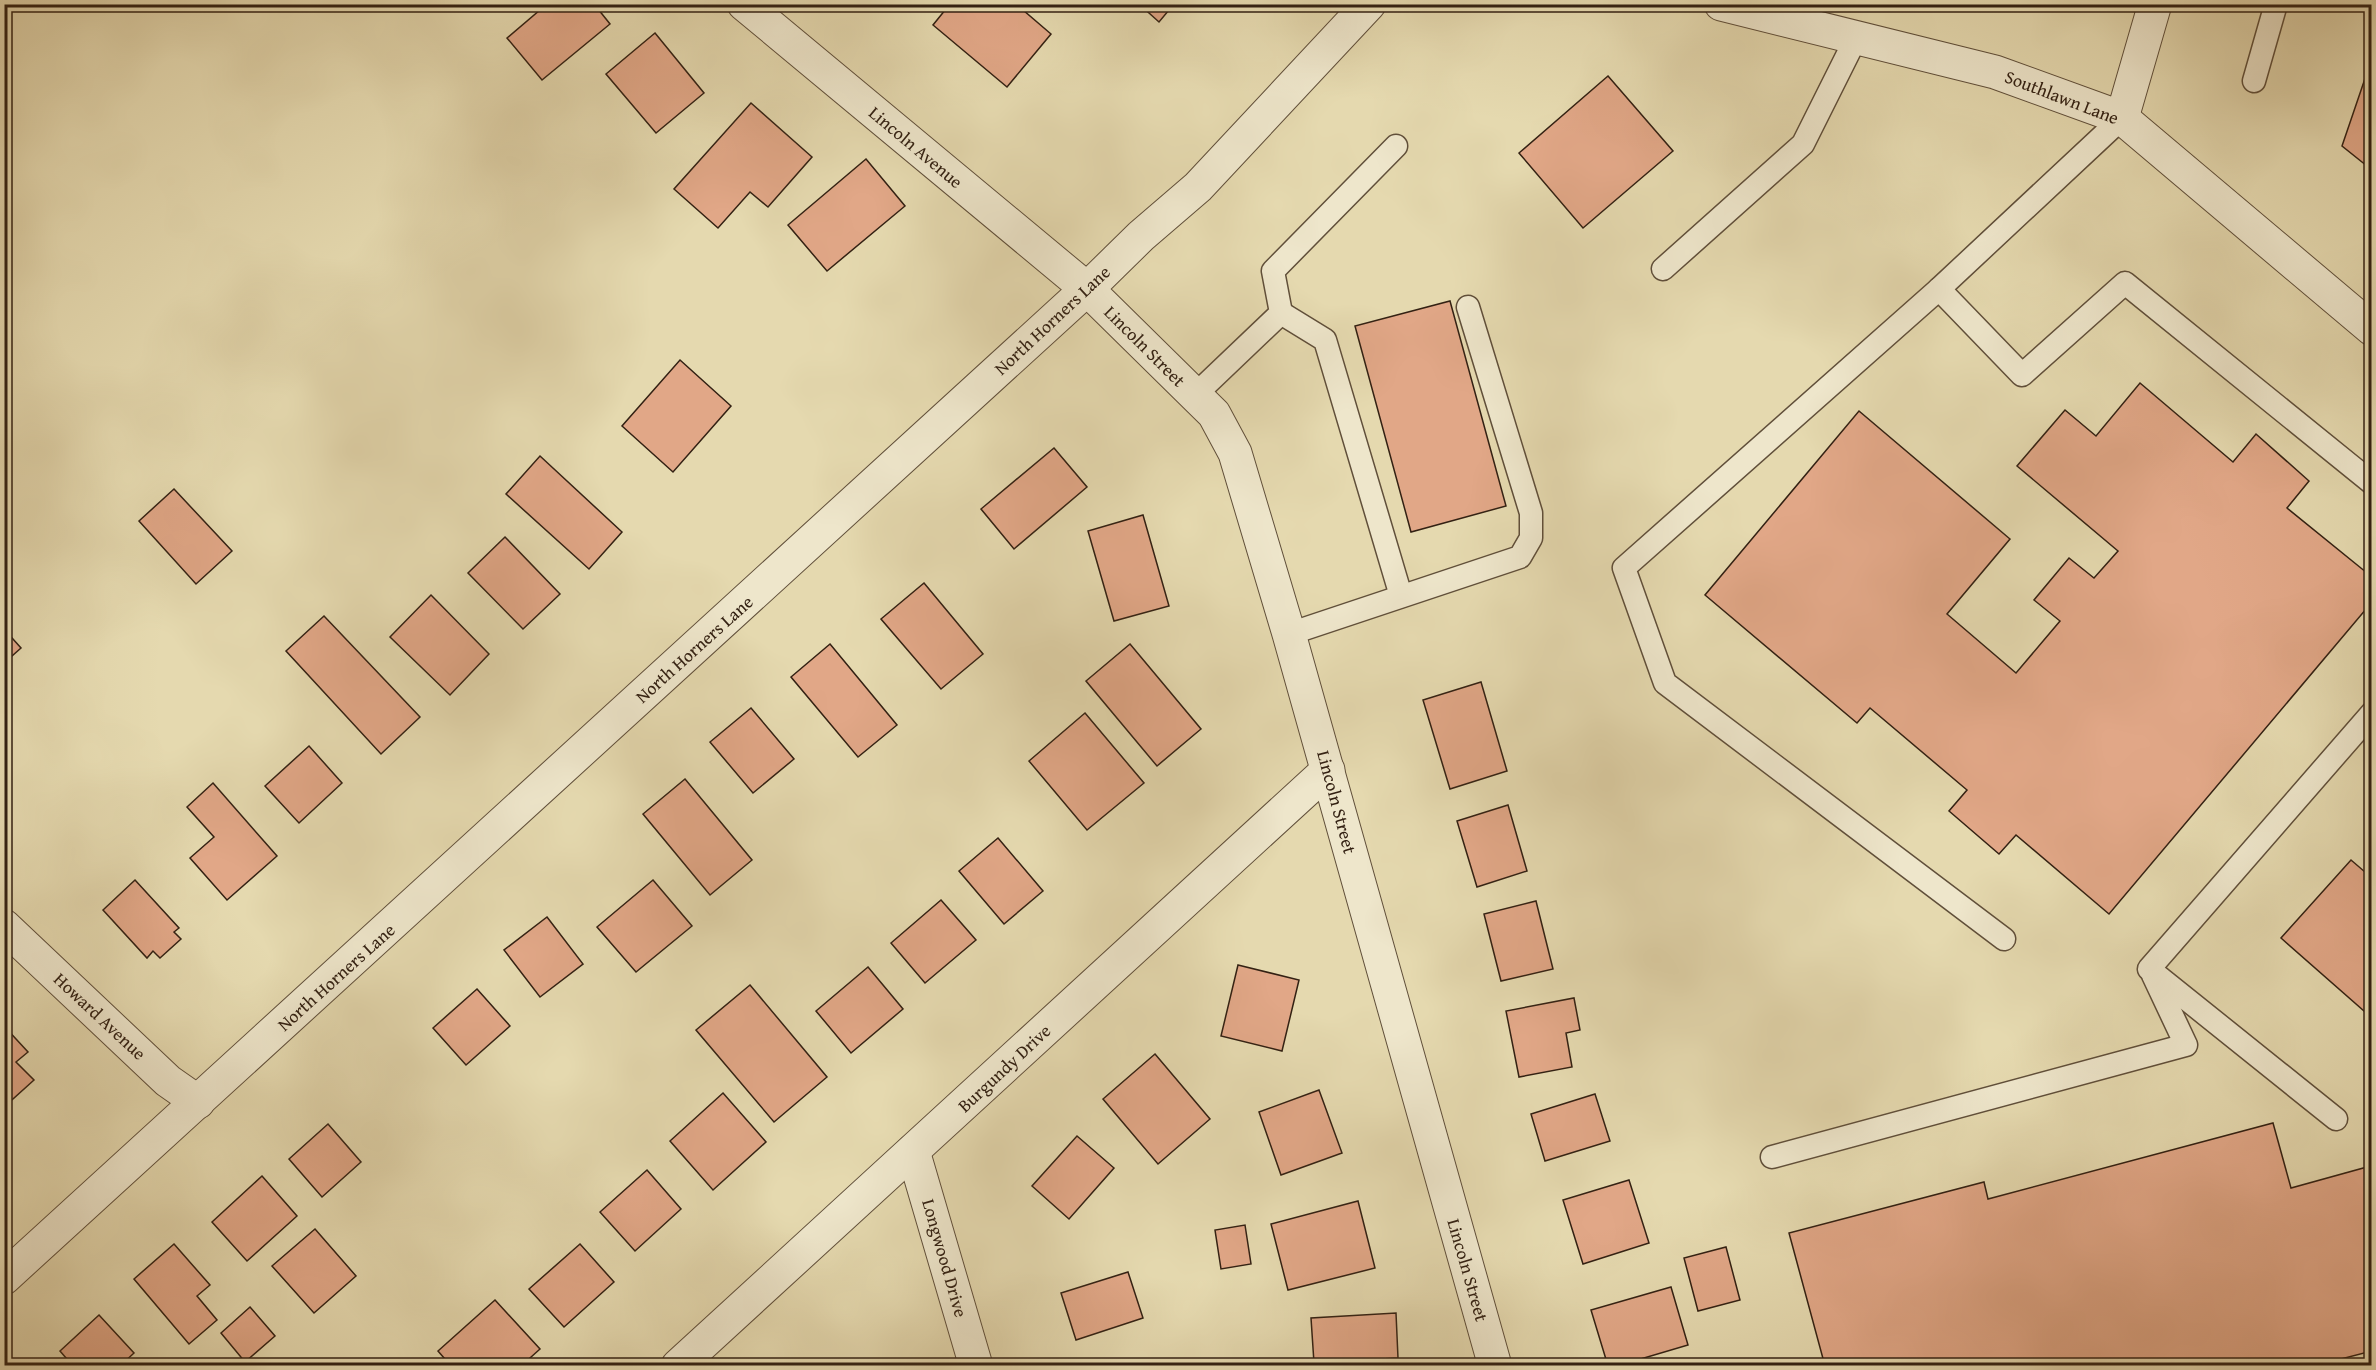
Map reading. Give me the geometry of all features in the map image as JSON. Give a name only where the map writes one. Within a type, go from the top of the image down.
[{"type":"street","name":"Lincoln Avenue","points":[[744,4],[1088,289]]},
{"type":"street","name":"North Horners Lane","points":[[4,1278],[1088,289],[1141,236],[1198,187],[1369,4]]},
{"type":"street","name":"Southlawn Lane","points":[[1721,4],[1995,72],[2122,118],[2372,329]]},
{"type":"street","points":[[2122,118],[2155,4]]},
{"type":"street","name":"Lincoln Street","points":[[1088,289],[1214,414],[1235,453],[1289,633],[1495,1365]]},
{"type":"street","name":"Burgundy Drive","points":[[678,1365],[914,1152],[1328,770]]},
{"type":"street","name":"Howard Avenue","points":[[4,926],[168,1081],[198,1102]]},
{"type":"street","name":"Longwood Drive","points":[[914,1152],[976,1365]]},
{"type":"lane","points":[[2254,81],[2276,4]]},
{"type":"lane","points":[[1664,268],[1803,144],[1856,38]]},
{"type":"lane","points":[[2004,939],[1665,682],[1624,568],[1939,289],[2122,118]]},
{"type":"lane","points":[[1396,146],[1273,271],[1281,313],[1325,340],[1401,596]]},
{"type":"lane","points":[[1939,289],[2022,375],[2125,283],[2372,483]]},
{"type":"lane","points":[[1289,633],[1520,557],[1531,538],[1531,513],[1468,307]]},
{"type":"lane","points":[[1195,395],[1281,313]]},
{"type":"lane","points":[[2149,969],[2372,713]]},
{"type":"lane","points":[[2149,969],[2337,1119]]},
{"type":"lane","points":[[1772,1157],[2186,1045],[2149,969]]},
{"type":"building","points":[[547,4],[594,4],[610,24],[542,80],[507,38]]},
{"type":"building","points":[[950,4],[1016,4],[1051,34],[1007,87],[933,25]]},
{"type":"building","points":[[1139,4],[1174,4],[1159,22]]},
{"type":"building","points":[[655,33],[704,93],[656,133],[606,74]]},
{"type":"building","points":[[2372,58],[2372,170],[2342,146]]},
{"type":"building","points":[[1608,76],[1673,151],[1583,228],[1519,153]]},
{"type":"building","points":[[751,103],[812,157],[768,207],[750,192],[718,228],[674,189]]},
{"type":"building","points":[[866,159],[905,206],[827,271],[788,225]]},
{"type":"building","points":[[1450,301],[1506,506],[1411,532],[1355,326]]},
{"type":"building","points":[[680,360],[731,406],[673,472],[622,426]]},
{"type":"building","points":[[2140,383],[2233,462],[2256,434],[2309,481],[2287,508],[2372,577],[2372,602],[2109,914],[2016,835],[1999,854],[1949,811],[1967,790],[1870,708],[1857,723],[1705,595],[1859,411],[2010,539],[1947,614],[2016,673],[2060,621],[2034,600],[2069,558],[2094,578],[2118,551],[2017,466],[2065,410],[2096,436]]},
{"type":"building","points":[[1054,448],[1087,487],[1014,549],[981,509]]},
{"type":"building","points":[[540,456],[622,532],[589,569],[506,494]]},
{"type":"building","points":[[174,489],[232,551],[196,584],[139,521]]},
{"type":"building","points":[[1143,515],[1169,606],[1114,621],[1088,531]]},
{"type":"building","points":[[505,537],[560,594],[523,629],[468,573]]},
{"type":"building","points":[[924,583],[983,654],[941,689],[881,619]]},
{"type":"building","points":[[431,595],[489,654],[450,695],[390,637]]},
{"type":"building","points":[[324,616],[420,717],[381,754],[286,651]]},
{"type":"building","points":[[4,629],[21,648],[4,663]]},
{"type":"building","points":[[830,644],[897,725],[858,757],[791,677]]},
{"type":"building","points":[[1130,644],[1201,729],[1157,766],[1086,681]]},
{"type":"building","points":[[1481,682],[1507,771],[1450,789],[1423,700]]},
{"type":"building","points":[[751,708],[794,759],[753,793],[710,742]]},
{"type":"building","points":[[1085,713],[1144,783],[1087,830],[1029,761]]},
{"type":"building","points":[[309,746],[342,783],[299,823],[265,786]]},
{"type":"building","points":[[685,779],[752,860],[710,895],[643,814]]},
{"type":"building","points":[[213,783],[277,856],[227,900],[190,858],[214,837],[187,807]]},
{"type":"building","points":[[1508,805],[1527,871],[1477,887],[1457,821]]},
{"type":"building","points":[[998,838],[1043,891],[1004,924],[959,871]]},
{"type":"building","points":[[2351,860],[2372,878],[2372,1018],[2281,938]]},
{"type":"building","points":[[135,880],[179,928],[174,932],[181,939],[160,958],[153,951],[147,958],[103,910]]},
{"type":"building","points":[[653,880],[692,926],[636,972],[597,927]]},
{"type":"building","points":[[941,900],[976,940],[925,983],[891,943]]},
{"type":"building","points":[[1536,901],[1553,969],[1501,981],[1484,914]]},
{"type":"building","points":[[547,917],[583,964],[540,997],[504,950]]},
{"type":"building","points":[[1238,965],[1299,980],[1282,1051],[1221,1036]]},
{"type":"building","points":[[868,967],[903,1009],[851,1053],[816,1011]]},
{"type":"building","points":[[750,985],[827,1077],[774,1122],[696,1030]]},
{"type":"building","points":[[477,989],[510,1026],[466,1065],[433,1028]]},
{"type":"building","points":[[1574,998],[1580,1030],[1566,1033],[1572,1067],[1519,1077],[1506,1011]]},
{"type":"building","points":[[4,1026],[28,1052],[16,1062],[34,1080],[4,1107]]},
{"type":"building","points":[[1155,1054],[1210,1119],[1158,1164],[1103,1099]]},
{"type":"building","points":[[1319,1090],[1342,1153],[1281,1175],[1259,1112]]},
{"type":"building","points":[[723,1093],[766,1142],[713,1190],[670,1141]]},
{"type":"building","points":[[1595,1094],[1610,1141],[1545,1161],[1531,1114]]},
{"type":"building","points":[[2273,1123],[2291,1188],[2367,1167],[2372,1186],[2372,1351],[2314,1366],[1825,1366],[1789,1233],[1984,1182],[1988,1199]]},
{"type":"building","points":[[328,1124],[361,1162],[322,1197],[289,1159]]},
{"type":"building","points":[[1077,1136],[1114,1168],[1069,1219],[1032,1186]]},
{"type":"building","points":[[647,1170],[681,1209],[635,1251],[600,1212]]},
{"type":"building","points":[[262,1176],[297,1216],[247,1261],[212,1222]]},
{"type":"building","points":[[1629,1180],[1649,1243],[1583,1264],[1563,1200]]},
{"type":"building","points":[[1358,1201],[1375,1268],[1288,1290],[1271,1224]]},
{"type":"building","points":[[1245,1225],[1251,1264],[1221,1269],[1215,1230]]},
{"type":"building","points":[[315,1229],[356,1276],[314,1313],[272,1266]]},
{"type":"building","points":[[174,1244],[210,1285],[197,1296],[217,1320],[189,1344],[134,1279]]},
{"type":"building","points":[[580,1244],[614,1282],[564,1327],[529,1289]]},
{"type":"building","points":[[1726,1247],[1740,1300],[1698,1311],[1684,1258]]},
{"type":"building","points":[[1128,1272],[1143,1318],[1076,1340],[1061,1293]]},
{"type":"building","points":[[1671,1287],[1688,1345],[1617,1366],[1608,1366],[1591,1310]]},
{"type":"building","points":[[495,1300],[540,1349],[521,1366],[451,1366],[438,1351]]},
{"type":"building","points":[[250,1307],[275,1336],[245,1362],[221,1333]]},
{"type":"building","points":[[1396,1313],[1398,1358],[1314,1363],[1311,1318]]},
{"type":"building","points":[[99,1315],[134,1353],[120,1366],[73,1366],[60,1351]]}]
